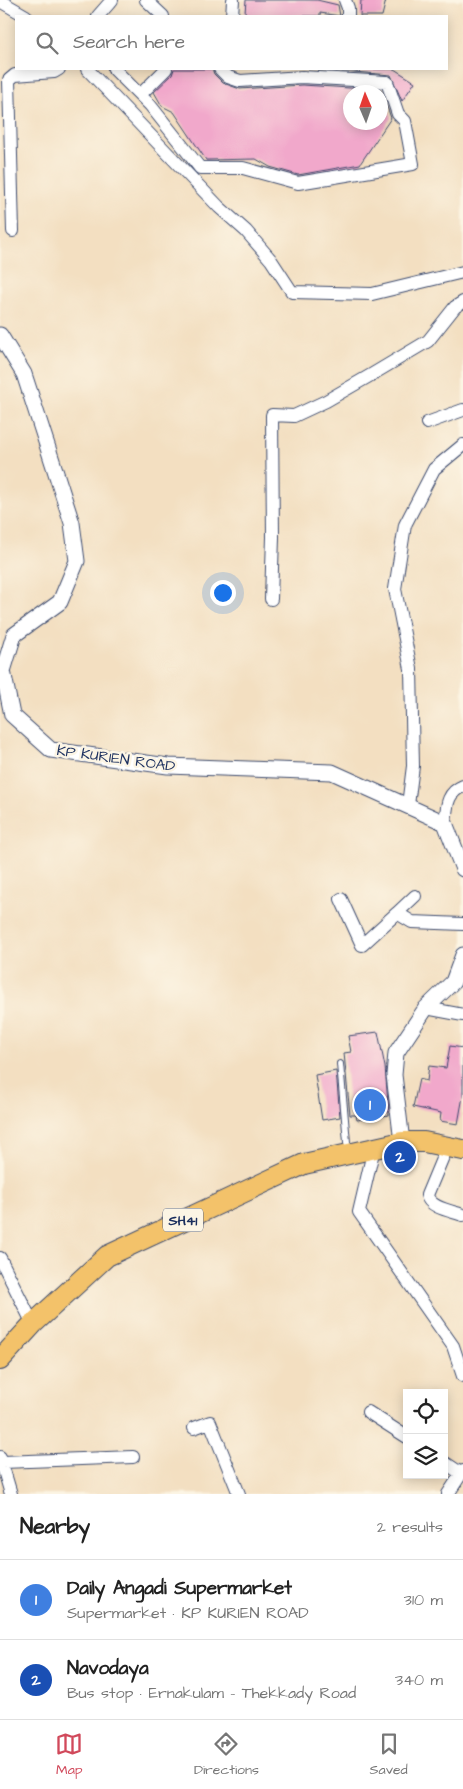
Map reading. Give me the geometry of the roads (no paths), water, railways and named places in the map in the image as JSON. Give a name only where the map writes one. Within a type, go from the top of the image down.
[{"type":"main road","name":"SH41","points":[[0,1360],[33,1324],[107,1256],[304,1164],[402,1142],[424,1142],[455,1149]]},
{"type":"street","points":[[99,15],[112,0]]},
{"type":"street","points":[[146,0],[162,15]]},
{"type":"street","points":[[232,15],[233,0]]},
{"type":"street","points":[[345,0],[348,5],[348,15]]},
{"type":"street","points":[[0,1],[24,15]]},
{"type":"street","points":[[13,231],[9,80],[15,75],[54,72],[57,70]]},
{"type":"street","points":[[88,70],[219,207],[246,231],[271,260],[292,292],[372,294],[463,272]]},
{"type":"street","points":[[115,70],[140,95],[200,168],[243,168],[298,182],[412,164],[405,121],[398,114],[388,82],[302,77],[240,81],[228,77],[221,70]]},
{"type":"street","points":[[140,95],[165,70]]},
{"type":"street","points":[[271,599],[273,537],[272,415],[294,416],[326,401],[371,375],[428,341],[455,307],[463,302]]},
{"type":"street","name":"KP KURIEN ROAD","points":[[0,335],[24,374],[42,427],[72,523],[77,562],[60,602],[14,635],[3,671],[12,715],[51,750],[168,766],[332,772],[445,823]]},
{"type":"street","points":[[427,424],[463,410]]},
{"type":"street","points":[[408,805],[413,766],[411,669],[395,589],[405,524],[434,469],[463,445]]},
{"type":"street","points":[[463,786],[455,790],[447,802],[445,823],[463,869]]},
{"type":"street","points":[[341,898],[362,945],[415,896]]},
{"type":"street","points":[[397,913],[412,922],[463,924]]},
{"type":"street","points":[[402,1142],[394,1075],[396,1053],[426,1008],[453,982],[463,954]]},
{"type":"street","points":[[426,1008],[463,1016]]},
{"type":"street","points":[[374,1148],[359,1212],[453,1346],[463,1376]]},
{"type":"street","points":[[455,1149],[427,1195],[428,1200],[433,1205],[463,1215]]},
{"type":"street","points":[[0,1258],[33,1324]]},
{"type":"street","points":[[368,1412],[403,1434]]},
{"type":"street","points":[[194,1428],[210,1422],[239,1494]]},
{"type":"street","points":[[11,1494],[1,1459],[132,1457]]},
{"type":"street","points":[[448,1464],[463,1473],[448,1494]]},
{"type":"lane","points":[[340,1064],[348,1154]]},
{"type":"place","name":"Daily Angadi Supermarket","points":[[370,1105]]},
{"type":"place","name":"Navodaya","points":[[400,1157]]}]
